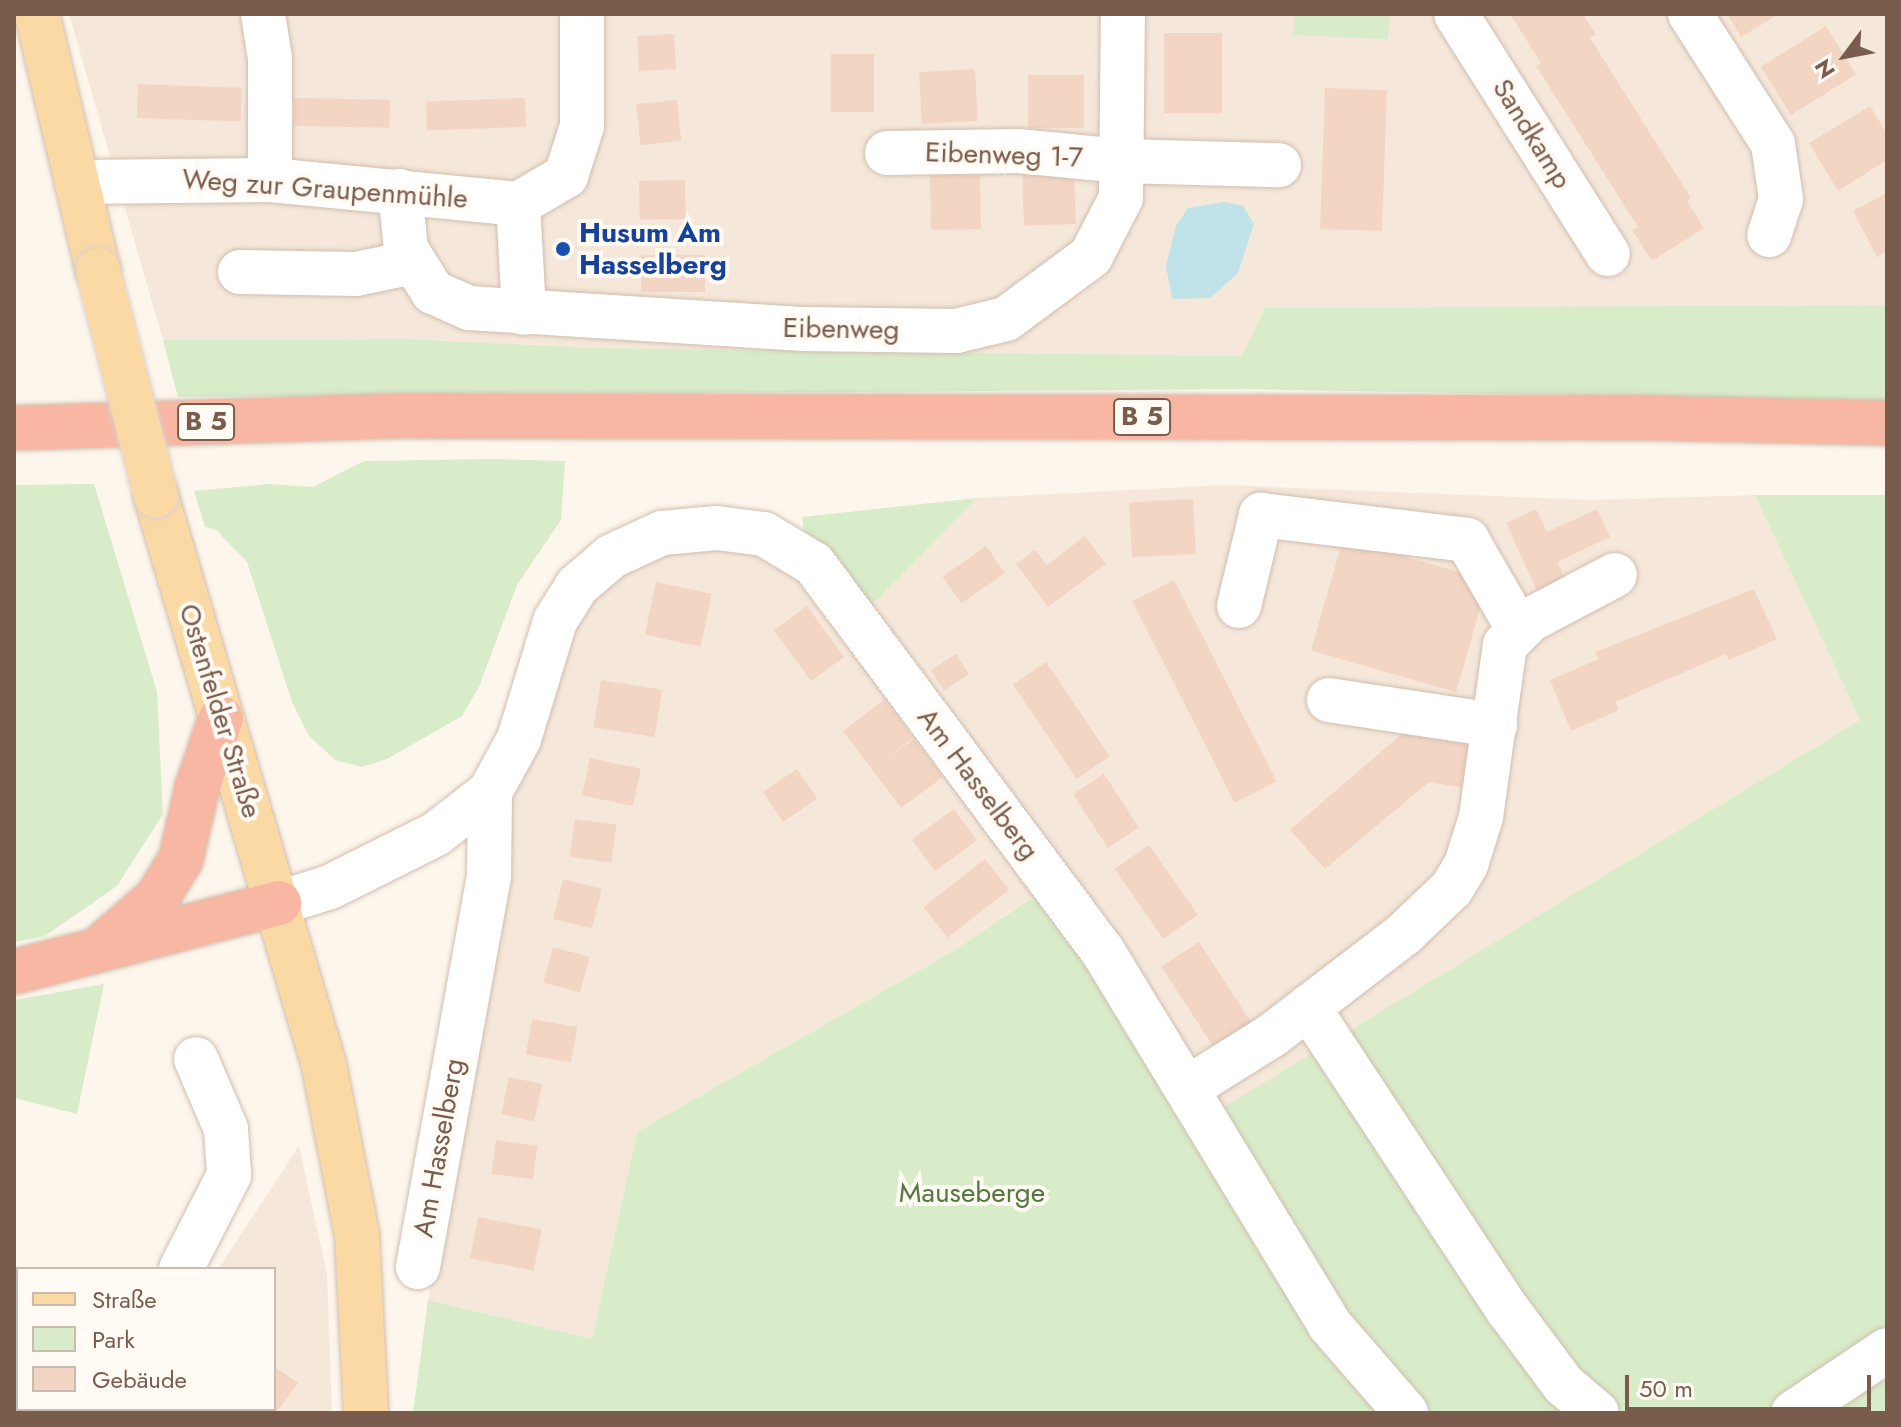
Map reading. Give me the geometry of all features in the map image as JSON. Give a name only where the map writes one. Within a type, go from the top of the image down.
[{"type":"highway","name":"B 5","points":[[14,428],[398,416],[1651,418],[1887,423]]},
{"type":"highway","points":[[99,950],[157,898],[181,859],[197,788],[221,718]]},
{"type":"highway","points":[[14,972],[279,903]]},
{"type":"main road","name":"Ostenfelder Straße","points":[[37,14],[156,496],[279,903],[324,1065],[357,1235],[366,1413]]},
{"type":"street","points":[[263,14],[270,58],[270,180]]},
{"type":"street","points":[[524,313],[518,204],[566,176],[582,126],[582,14]]},
{"type":"street","name":"Eibenweg","points":[[400,191],[406,249],[433,292],[469,308],[820,329],[956,331],[1006,319],[1091,256],[1121,198],[1123,14]]},
{"type":"street","name":"Sandkamp","points":[[1456,14],[1608,254]]},
{"type":"street","points":[[1690,14],[1773,144],[1781,199],[1769,235]]},
{"type":"street","name":"Eibenweg 1-7","points":[[887,153],[1018,151],[1121,161],[1279,165]]},
{"type":"street","name":"Weg zur Graupenmühle","points":[[77,182],[270,180],[518,204]]},
{"type":"street","points":[[240,272],[356,274],[414,262]]},
{"type":"street","points":[[1239,606],[1261,515],[1467,540],[1519,630]]},
{"type":"street","name":"Am Hasselberg","points":[[279,903],[330,887],[436,834],[490,792],[519,739],[555,621],[577,586],[612,556],[662,533],[717,528],[764,534],[814,564],[1102,950],[1329,1324],[1406,1413]]},
{"type":"street","points":[[1188,1088],[1308,1007],[1405,933],[1452,888],[1466,865],[1481,817],[1505,645],[1519,630],[1615,575]]},
{"type":"street","points":[[1329,700],[1495,725]]},
{"type":"street","name":"Am Hasselberg","points":[[418,1267],[489,875],[490,792]]},
{"type":"street","points":[[1308,1007],[1508,1310],[1564,1385],[1597,1413]]},
{"type":"street","points":[[182,1267],[229,1175],[226,1129],[196,1059]]},
{"type":"street","points":[[1793,1413],[1887,1350]]},
{"type":"shaded area","points":[[69,14],[1887,14],[1887,305],[1265,308],[1243,356],[594,348],[408,339],[163,340]]},
{"type":"shaded area","points":[[1224,485],[1591,500],[1755,495],[1860,720],[1194,1126],[1035,895],[952,952],[637,1132],[592,1339],[428,1300],[514,788],[569,628],[607,581],[640,560],[686,549],[739,547],[791,573],[842,636],[977,498]]},
{"type":"shaded area","points":[[299,1146],[327,1274],[332,1413],[132,1413],[276,1411],[276,1267],[219,1267]]},
{"type":"green space","points":[[1293,14],[1390,14],[1388,39],[1293,35]]},
{"type":"green space","points":[[1887,305],[1887,401],[1246,389],[178,397],[163,340],[408,339],[594,348],[1242,356],[1265,308]]},
{"type":"green space","points":[[364,461],[565,461],[561,520],[517,585],[479,687],[462,716],[387,759],[362,767],[335,760],[309,736],[292,702],[247,562],[216,530],[205,527],[194,491],[269,484],[313,487]]},
{"type":"green space","points":[[94,484],[157,692],[163,814],[117,886],[45,936],[14,942],[14,485]]},
{"type":"green space","points":[[1755,495],[1887,495],[1887,1413],[1419,1413],[1334,1315],[1211,1115],[1860,720]]},
{"type":"green space","points":[[977,498],[867,610],[805,544],[802,517]]},
{"type":"green space","name":"Mauseberge","points":[[1036,895],[1399,1413],[413,1413],[428,1300],[592,1339],[637,1132],[952,952]]},
{"type":"green space","points":[[104,984],[77,1114],[14,1098],[14,1000]]},
{"type":"water","points":[[1225,202],[1243,206],[1254,224],[1238,273],[1210,298],[1172,299],[1166,266],[1176,226],[1188,208]]},
{"type":"building","points":[[1510,14],[1583,14],[1596,35],[1590,38],[1691,198],[1687,201],[1704,228],[1652,261],[1632,230],[1638,227],[1536,66],[1541,63]]},
{"type":"building","points":[[1727,14],[1779,14],[1741,37]]},
{"type":"building","points":[[1826,26],[1856,74],[1791,115],[1761,67]]},
{"type":"building","points":[[1164,33],[1222,33],[1222,113],[1164,113]]},
{"type":"building","points":[[674,34],[676,69],[639,71],[637,36]]},
{"type":"building","points":[[831,54],[874,54],[874,112],[831,112]]},
{"type":"building","points":[[975,69],[978,121],[922,124],[919,72]]},
{"type":"building","points":[[1028,75],[1084,75],[1084,128],[1028,128]]},
{"type":"building","points":[[138,84],[242,88],[241,122],[137,118]]},
{"type":"building","points":[[1325,88],[1387,90],[1382,231],[1320,229]]},
{"type":"building","points":[[294,98],[390,100],[389,128],[294,126]]},
{"type":"building","points":[[525,98],[526,127],[427,130],[426,101]]},
{"type":"building","points":[[677,100],[681,141],[641,145],[636,104]]},
{"type":"building","points":[[1870,106],[1887,134],[1887,160],[1838,191],[1809,143]]},
{"type":"building","points":[[1074,168],[1076,224],[1024,226],[1022,170]]},
{"type":"building","points":[[980,175],[981,229],[931,230],[930,176]]},
{"type":"building","points":[[685,180],[686,219],[640,220],[639,181]]},
{"type":"building","points":[[1887,193],[1887,251],[1877,257],[1853,211]]},
{"type":"building","points":[[641,255],[705,255],[705,292],[641,292]]},
{"type":"building","points":[[1193,499],[1196,554],[1132,557],[1129,502]]},
{"type":"building","points":[[1536,509],[1547,532],[1597,509],[1610,537],[1557,562],[1565,578],[1537,591],[1506,523]]},
{"type":"building","points":[[1085,536],[1106,564],[1048,607],[1016,564],[1035,550],[1047,565]]},
{"type":"building","points":[[1343,539],[1488,581],[1456,692],[1311,651]]},
{"type":"building","points":[[986,546],[1005,573],[962,603],[943,576]]},
{"type":"building","points":[[1174,580],[1277,781],[1235,803],[1132,601]]},
{"type":"building","points":[[656,582],[712,594],[701,647],[645,635]]},
{"type":"building","points":[[1754,589],[1777,639],[1729,660],[1726,654],[1615,702],[1619,710],[1571,731],[1550,680],[1599,659],[1595,652]]},
{"type":"building","points":[[807,606],[844,657],[811,681],[774,630]]},
{"type":"building","points":[[956,654],[969,674],[944,690],[931,670]]},
{"type":"building","points":[[1046,662],[1110,757],[1077,779],[1013,684]]},
{"type":"building","points":[[601,680],[662,690],[655,737],[593,727]]},
{"type":"building","points":[[885,699],[913,738],[882,762],[914,739],[943,777],[901,808],[843,731]]},
{"type":"building","points":[[1411,726],[1481,740],[1470,789],[1429,782],[1325,869],[1290,830]]},
{"type":"building","points":[[590,758],[641,769],[633,806],[582,795]]},
{"type":"building","points":[[797,769],[817,799],[783,822],[763,792]]},
{"type":"building","points":[[1104,774],[1139,828],[1108,848],[1073,794]]},
{"type":"building","points":[[954,809],[977,841],[935,871],[912,840]]},
{"type":"building","points":[[575,819],[617,825],[611,862],[570,857]]},
{"type":"building","points":[[1149,845],[1198,915],[1163,939],[1115,869]]},
{"type":"building","points":[[985,859],[1009,890],[948,938],[924,907]]},
{"type":"building","points":[[563,879],[602,889],[592,928],[553,919]]},
{"type":"building","points":[[1199,942],[1256,1030],[1218,1055],[1161,967]]},
{"type":"building","points":[[553,947],[590,957],[580,993],[543,983]]},
{"type":"building","points":[[532,1019],[577,1027],[571,1062],[526,1054]]},
{"type":"building","points":[[509,1077],[542,1084],[534,1121],[501,1114]]},
{"type":"building","points":[[496,1140],[538,1146],[533,1180],[491,1174]]},
{"type":"building","points":[[478,1217],[542,1229],[534,1271],[470,1258]]},
{"type":"building","points":[[276,1367],[298,1383],[276,1413],[254,1411],[276,1411]]},
{"type":"place","name":"Husum Am Hasselberg","points":[[563,249]]}]
